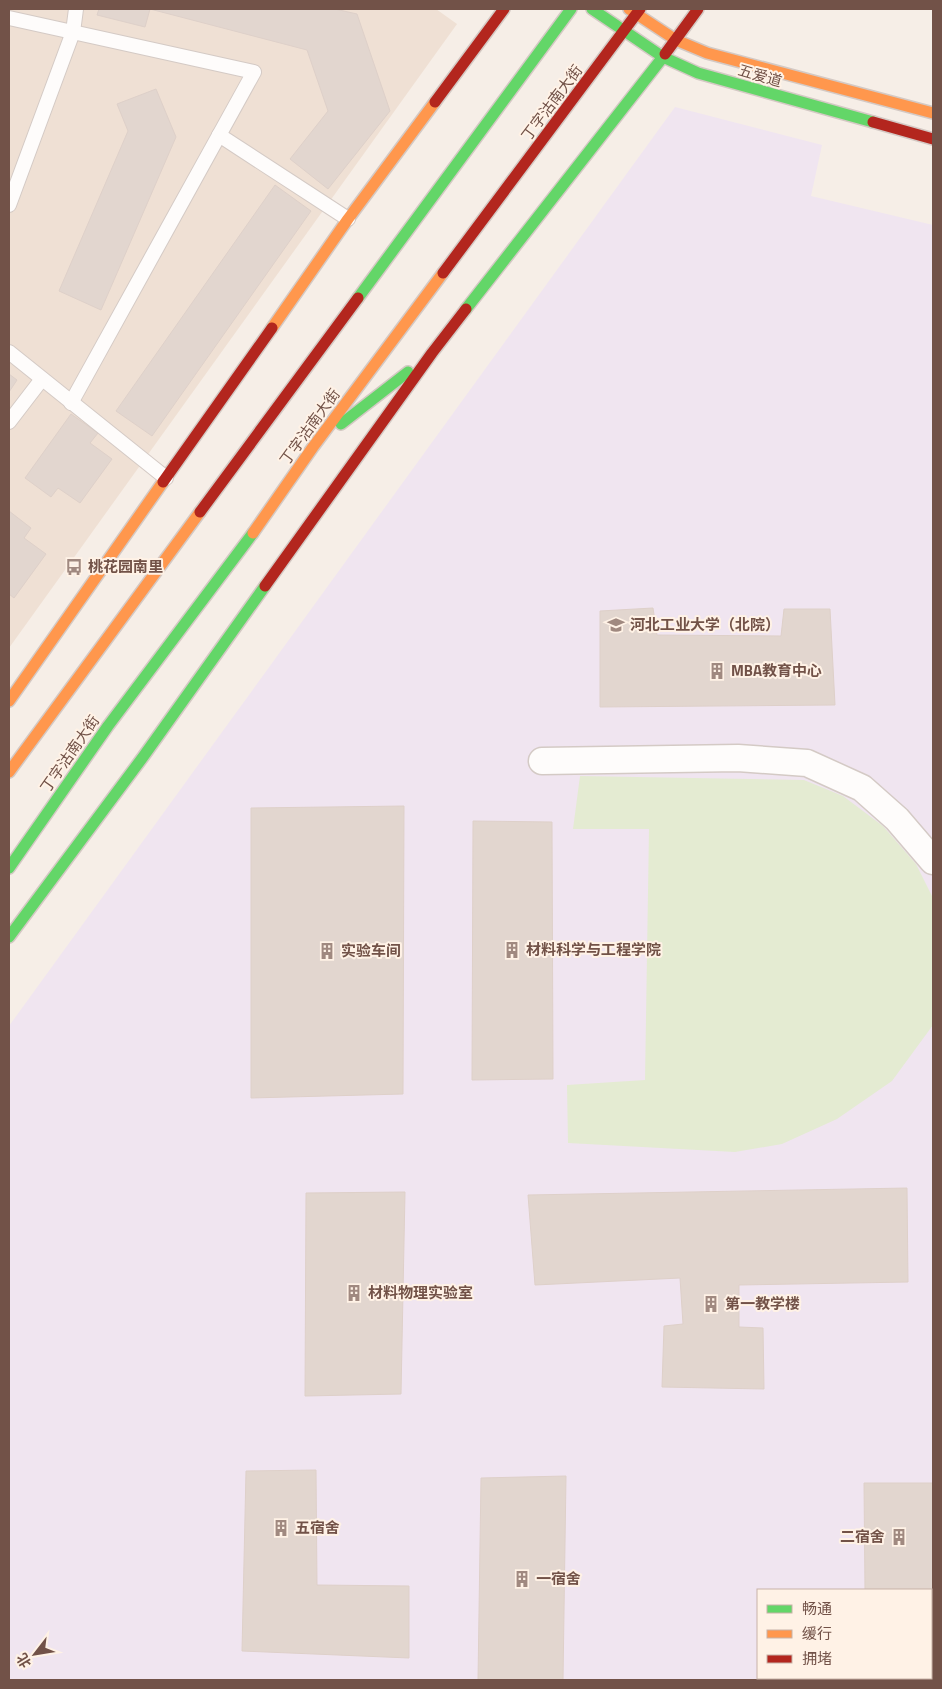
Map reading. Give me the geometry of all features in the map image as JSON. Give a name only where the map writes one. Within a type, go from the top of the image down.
[{"type":"main road","points":[[9,701],[348,220],[504,9]]},
{"type":"main road","points":[[9,772],[571,9]]},
{"type":"main road","name":"五爱道","points":[[592,9],[663,57],[698,73],[738,86],[933,139]]},
{"type":"main road","points":[[9,937],[144,757],[432,353],[663,57],[698,9]]},
{"type":"main road","name":"五爱道","points":[[635,10],[676,40],[707,54],[933,113]]},
{"type":"main road","name":"丁字沽南大街","points":[[9,868],[108,726],[256,529],[313,447],[624,31],[635,10]]},
{"type":"main road","points":[[313,447],[432,353]]},
{"type":"street","points":[[542,760],[738,758],[807,763],[862,788],[896,819],[933,861]]},
{"type":"lane","points":[[9,205],[73,32],[76,9]]},
{"type":"lane","points":[[9,18],[254,72],[71,403]]},
{"type":"lane","points":[[219,135],[348,220]]},
{"type":"lane","points":[[9,352],[166,478]]},
{"type":"lane","points":[[9,422],[42,379]]},
{"type":"shaded area","points":[[9,9],[436,9],[457,24],[9,648]]},
{"type":"shaded area","name":"河北工业大学（北院）","points":[[675,107],[822,145],[811,196],[933,225],[933,1680],[9,1680],[9,1026]]},
{"type":"green space","points":[[580,776],[804,780],[843,796],[883,826],[916,864],[933,898],[933,1025],[892,1081],[837,1119],[782,1144],[735,1152],[568,1143],[567,1085],[645,1080],[649,829],[573,829]]},
{"type":"building","points":[[99,9],[150,9],[145,27],[97,15]]},
{"type":"building","points":[[150,9],[335,9],[357,14],[390,111],[328,189],[290,159],[328,111],[307,50]]},
{"type":"building","points":[[156,89],[176,137],[101,310],[59,291],[128,131],[117,104]]},
{"type":"building","points":[[275,185],[311,211],[152,436],[116,411]]},
{"type":"building","points":[[9,374],[17,380],[9,392]]},
{"type":"building","points":[[71,414],[98,433],[90,443],[112,459],[80,503],[58,488],[51,497],[25,478]]},
{"type":"building","points":[[9,511],[31,528],[24,538],[46,554],[14,598],[9,594]]},
{"type":"building","name":"MBA教育中心","points":[[653,608],[657,635],[781,636],[784,609],[830,609],[835,705],[600,707],[600,611]]},
{"type":"building","name":"实验车间","points":[[404,806],[403,1094],[251,1098],[251,808]]},
{"type":"building","name":"材料科学与工程学院","points":[[473,821],[552,822],[553,1079],[472,1080]]},
{"type":"building","name":"第一教学楼","points":[[907,1188],[908,1282],[739,1285],[739,1327],[763,1328],[764,1389],[662,1387],[664,1326],[683,1324],[680,1278],[535,1285],[528,1195]]},
{"type":"building","name":"材料物理实验室","points":[[405,1192],[401,1394],[305,1396],[306,1193]]},
{"type":"building","name":"五宿舍","points":[[316,1470],[317,1585],[409,1586],[409,1658],[242,1651],[246,1471]]},
{"type":"building","name":"一宿舍","points":[[566,1476],[563,1680],[478,1680],[481,1478]]},
{"type":"building","name":"二宿舍","points":[[864,1483],[933,1483],[933,1680],[866,1680],[932,1679],[932,1589],[865,1589]]},
{"type":"traffic: fast","points":[[358,298],[571,9]]},
{"type":"traffic: fast","points":[[592,9],[663,57],[698,73],[873,122]]},
{"type":"traffic: fast","points":[[466,309],[663,57]]},
{"type":"traffic: fast","points":[[341,424],[408,372]]},
{"type":"traffic: fast","points":[[9,868],[108,726],[253,533]]},
{"type":"traffic: fast","points":[[9,937],[143,757],[265,586]]},
{"type":"traffic: slow","points":[[629,9],[676,40],[707,53],[933,113]]},
{"type":"traffic: slow","points":[[272,328],[348,219],[435,102]]},
{"type":"traffic: slow","points":[[253,533],[313,447],[443,273]]},
{"type":"traffic: slow","points":[[9,701],[163,482]]},
{"type":"traffic: slow","points":[[9,772],[200,512]]},
{"type":"traffic: jam","points":[[435,102],[504,9]]},
{"type":"traffic: jam","points":[[443,273],[640,9]]},
{"type":"traffic: jam","points":[[665,54],[698,9]]},
{"type":"traffic: jam","points":[[873,122],[933,139]]},
{"type":"traffic: jam","points":[[200,512],[358,298]]},
{"type":"traffic: jam","points":[[265,586],[432,353],[466,309]]},
{"type":"traffic: jam","points":[[163,482],[272,328]]},
{"type":"place","name":"桃花园南里","points":[[74,567]]},
{"type":"place","name":"河北工业大学（北院）","points":[[616,625]]},
{"type":"place","name":"MBA教育中心","points":[[717,671]]},
{"type":"place","name":"材料科学与工程学院","points":[[512,950]]},
{"type":"place","name":"实验车间","points":[[327,951]]},
{"type":"place","name":"材料物理实验室","points":[[354,1293]]},
{"type":"place","name":"第一教学楼","points":[[711,1304]]},
{"type":"place","name":"五宿舍","points":[[281,1528]]},
{"type":"place","name":"二宿舍","points":[[899,1537]]},
{"type":"place","name":"一宿舍","points":[[522,1579]]}]
